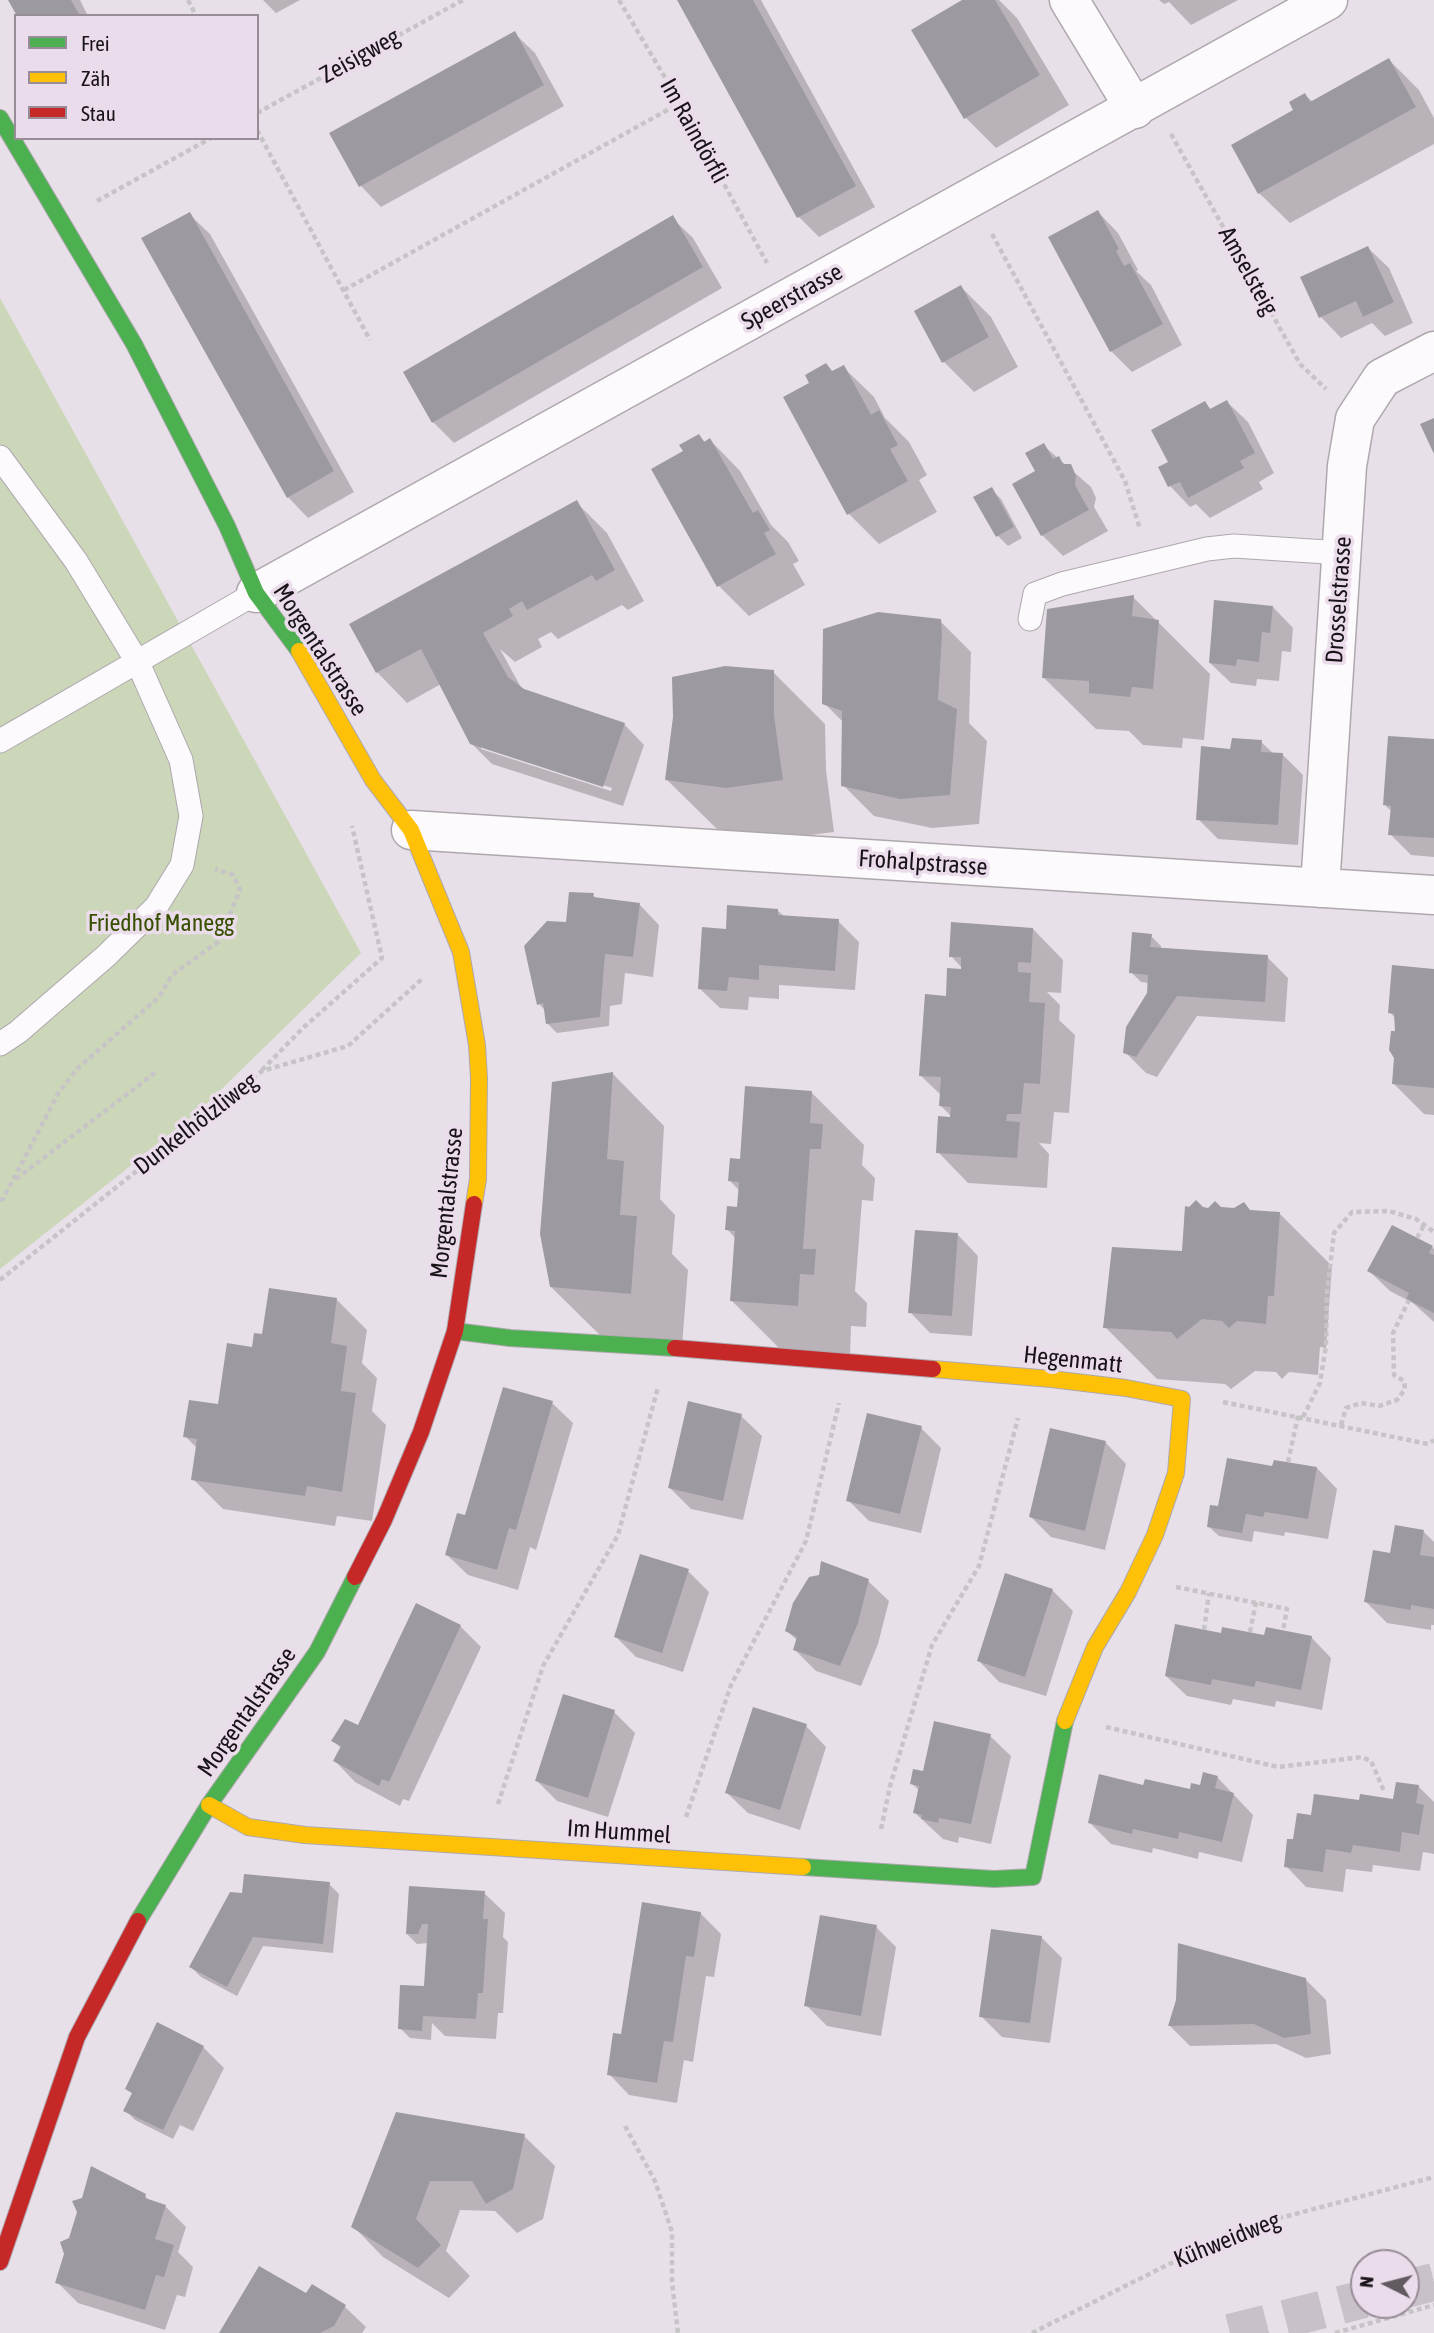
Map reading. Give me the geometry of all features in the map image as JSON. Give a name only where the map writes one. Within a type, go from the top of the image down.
[{"type":"street","points":[[1069,0],[1135,109]]},
{"type":"street","name":"Speerstrasse","points":[[256,593],[971,195],[1135,109],[1328,0]]},
{"type":"street","name":"Morgentalstrasse","points":[[0,118],[134,344],[227,526],[256,593],[303,656],[373,779],[411,830],[461,952],[477,1045],[478,1179],[456,1331],[421,1432],[384,1520],[317,1653],[209,1805],[149,1901],[78,2037],[0,2262]]},
{"type":"street","name":"Drosselstrasse","points":[[1320,888],[1347,466],[1355,419],[1382,378],[1434,351]]},
{"type":"street","name":"Frohalpstrasse","points":[[411,830],[1434,895]]},
{"type":"street","name":"Hegenmatt","points":[[456,1331],[510,1338],[666,1347],[1051,1380],[1126,1388],[1182,1399],[1176,1473],[1154,1535],[1096,1647],[1066,1717],[1033,1877]]},
{"type":"street","name":"Im Hummel","points":[[209,1805],[248,1827],[305,1835],[994,1879],[1033,1877]]},
{"type":"lane","points":[[0,457],[76,561],[138,663],[181,760],[191,816],[182,865],[156,906],[106,957],[18,1032],[0,1044]]},
{"type":"lane","points":[[1030,619],[1035,594],[1062,584],[1207,549],[1234,546],[1342,553]]},
{"type":"lane","points":[[0,741],[256,593]]},
{"type":"path","name":"Zeisigweg","points":[[259,112],[463,0]]},
{"type":"path","name":"Im Raindörfli","points":[[619,0],[680,103],[767,264]]},
{"type":"path","points":[[344,290],[680,103]]},
{"type":"path","name":"Amselsteig","points":[[1171,133],[1300,364],[1327,391]]},
{"type":"path","points":[[259,134],[370,340]]},
{"type":"path","points":[[91,204],[207,140]]},
{"type":"path","points":[[991,233],[1125,481],[1151,564]]},
{"type":"path","points":[[262,1070],[304,1027],[382,958],[350,816]]},
{"type":"path","points":[[0,1200],[3,1199],[60,1092],[78,1068],[159,997],[173,975],[218,942],[240,890],[233,875],[183,857]]},
{"type":"path","name":"Dunkelhölzliweg","points":[[0,1280],[262,1070],[348,1046],[425,976]]},
{"type":"path","points":[[12,1182],[156,1072]]},
{"type":"path","points":[[1288,1462],[1301,1417],[1320,1383],[1334,1233],[1352,1212],[1389,1211],[1416,1219],[1434,1232]]},
{"type":"path","points":[[1418,1238],[1424,1225]]},
{"type":"path","points":[[1341,1425],[1346,1408],[1361,1403],[1380,1406],[1397,1401],[1405,1389],[1404,1381],[1394,1375],[1393,1333],[1409,1300]]},
{"type":"path","points":[[490,1846],[494,1818],[543,1667],[618,1535],[660,1379]]},
{"type":"path","points":[[678,1858],[688,1804],[731,1685],[806,1541],[841,1394]]},
{"type":"path","points":[[1212,1400],[1428,1444],[1434,1440]]},
{"type":"path","points":[[873,1871],[890,1786],[932,1644],[979,1566],[1021,1405]]},
{"type":"path","points":[[1134,1578],[1287,1609],[1283,1630]]},
{"type":"path","points":[[1204,1630],[1209,1593]]},
{"type":"path","points":[[1250,1632],[1256,1602]]},
{"type":"path","points":[[1097,1725],[1278,1767],[1362,1757],[1371,1761],[1384,1791]]},
{"type":"path","points":[[625,2126],[655,2181],[672,2232],[672,2282],[678,2333]]},
{"type":"path","name":"Kühweidweg","points":[[1032,2333],[1167,2265],[1265,2222],[1434,2177]]},
{"type":"path","points":[[1335,2333],[1434,2305]]},
{"type":"green space","name":"Friedhof Manegg","points":[[0,298],[361,953],[196,1114],[0,1269]]},
{"type":"building","points":[[8,0],[71,0],[79,14],[16,14]]},
{"type":"building","points":[[677,0],[753,0],[856,186],[797,218]]},
{"type":"building","points":[[962,0],[995,0],[1040,75],[964,119],[911,30]]},
{"type":"building","points":[[515,31],[544,85],[359,187],[329,133]]},
{"type":"building","points":[[1389,58],[1416,107],[1258,194],[1231,145],[1293,110],[1289,102],[1305,93],[1310,102]]},
{"type":"building","points":[[1098,210],[1119,249],[1116,251],[1124,266],[1130,263],[1163,324],[1110,352],[1048,237]]},
{"type":"building","points":[[190,212],[334,471],[287,498],[141,238]]},
{"type":"building","points":[[673,215],[703,267],[432,423],[403,372]]},
{"type":"building","points":[[1368,246],[1394,302],[1363,317],[1356,301],[1319,318],[1300,277]]},
{"type":"building","points":[[961,285],[989,337],[942,363],[914,311]]},
{"type":"building","points":[[826,363],[832,371],[844,365],[871,415],[879,410],[898,445],[890,449],[908,481],[847,515],[783,397],[809,383],[805,375]]},
{"type":"building","points":[[1227,400],[1255,453],[1240,461],[1244,468],[1188,498],[1180,482],[1168,487],[1158,467],[1168,462],[1151,430],[1205,401],[1210,409]]},
{"type":"building","points":[[1434,418],[1434,454],[1420,424]]},
{"type":"building","points":[[699,434],[704,442],[710,438],[753,513],[758,510],[770,530],[764,533],[776,554],[717,587],[651,469],[683,451],[679,445]]},
{"type":"building","points":[[1044,443],[1053,459],[1059,456],[1063,464],[1071,464],[1076,476],[1075,485],[1089,510],[1041,536],[1012,484],[1035,471],[1025,453]]},
{"type":"building","points":[[992,487],[1014,527],[996,537],[973,497]]},
{"type":"building","points":[[577,500],[615,570],[596,581],[592,575],[527,610],[522,601],[509,609],[513,616],[483,633],[508,677],[524,689],[625,723],[603,787],[470,744],[421,649],[376,673],[349,624]]},
{"type":"building","points":[[1134,595],[1132,616],[1159,620],[1153,689],[1132,687],[1130,697],[1089,693],[1089,681],[1042,678],[1047,609]]},
{"type":"building","points":[[1214,600],[1273,606],[1270,633],[1262,632],[1259,662],[1237,659],[1236,666],[1209,663]]},
{"type":"building","points":[[878,612],[941,619],[938,700],[957,709],[950,795],[900,799],[841,786],[842,711],[822,704],[823,629]]},
{"type":"building","points":[[725,666],[774,670],[774,716],[783,780],[726,788],[665,780],[673,717],[672,677]]},
{"type":"building","points":[[1388,736],[1434,739],[1434,838],[1388,835],[1391,806],[1383,805]]},
{"type":"building","points":[[1232,738],[1262,740],[1261,752],[1283,753],[1278,825],[1196,820],[1201,746],[1230,749]]},
{"type":"building","points":[[569,892],[594,893],[593,897],[640,903],[633,957],[605,954],[600,1017],[546,1024],[543,1003],[537,1005],[524,946],[547,921],[566,922]]},
{"type":"building","points":[[727,905],[778,909],[778,915],[839,919],[835,971],[759,965],[759,980],[729,977],[727,991],[698,989],[702,927],[726,929]]},
{"type":"building","points":[[951,922],[1033,928],[1031,963],[1018,962],[1018,972],[1031,973],[1029,1002],[1045,1003],[1040,1084],[1024,1083],[1021,1114],[1007,1114],[1006,1121],[1020,1122],[1017,1158],[936,1153],[938,1116],[950,1117],[951,1107],[939,1106],[941,1077],[919,1076],[925,994],[946,996],[947,968],[961,969],[961,957],[949,957]]},
{"type":"building","points":[[1132,932],[1152,934],[1150,947],[1268,955],[1265,1002],[1177,996],[1136,1057],[1123,1053],[1126,1027],[1147,993],[1148,975],[1129,973]]},
{"type":"building","points":[[1392,965],[1434,969],[1434,1088],[1392,1084],[1394,1058],[1389,1050],[1391,1031],[1395,1031],[1394,1014],[1388,1013]]},
{"type":"building","points":[[613,1072],[607,1159],[624,1161],[620,1215],[637,1216],[631,1294],[550,1287],[540,1234],[552,1082]]},
{"type":"building","points":[[745,1086],[812,1091],[810,1123],[823,1124],[821,1149],[810,1149],[803,1249],[816,1249],[814,1275],[800,1274],[798,1306],[730,1301],[735,1231],[725,1230],[727,1206],[737,1207],[739,1182],[728,1181],[730,1158],[740,1159]]},
{"type":"building","points":[[1196,1200],[1208,1208],[1215,1201],[1221,1207],[1234,1208],[1244,1202],[1250,1210],[1280,1212],[1274,1296],[1268,1296],[1266,1324],[1237,1321],[1229,1328],[1222,1321],[1202,1319],[1177,1339],[1171,1332],[1103,1328],[1112,1247],[1182,1251],[1185,1206],[1189,1207]]},
{"type":"building","points":[[1392,1225],[1433,1246],[1429,1253],[1434,1255],[1434,1313],[1406,1299],[1409,1293],[1367,1271]]},
{"type":"building","points":[[915,1230],[958,1233],[952,1316],[908,1313]]},
{"type":"building","points":[[269,1288],[337,1298],[331,1343],[347,1346],[341,1391],[356,1393],[342,1492],[307,1486],[305,1496],[191,1480],[197,1439],[183,1437],[189,1400],[218,1404],[227,1343],[252,1347],[254,1333],[262,1334]]},
{"type":"building","points":[[503,1387],[553,1401],[516,1530],[509,1528],[497,1570],[445,1555],[457,1513],[465,1515]]},
{"type":"building","points":[[688,1401],[742,1414],[723,1501],[668,1488]]},
{"type":"building","points":[[867,1413],[922,1426],[900,1514],[846,1501]]},
{"type":"building","points":[[1050,1428],[1106,1441],[1085,1531],[1029,1517]]},
{"type":"building","points":[[1227,1458],[1272,1466],[1274,1460],[1317,1467],[1308,1519],[1265,1512],[1263,1517],[1246,1514],[1242,1533],[1207,1527],[1210,1505],[1218,1506]]},
{"type":"building","points":[[1395,1525],[1424,1530],[1420,1555],[1434,1557],[1434,1609],[1411,1605],[1411,1610],[1364,1602],[1373,1550],[1390,1553]]},
{"type":"building","points":[[640,1554],[689,1569],[662,1653],[614,1637]]},
{"type":"building","points":[[821,1561],[869,1579],[858,1623],[840,1666],[793,1650],[797,1637],[785,1631],[793,1603],[809,1577],[819,1575]]},
{"type":"building","points":[[1005,1573],[1053,1589],[1025,1677],[977,1661]]},
{"type":"building","points":[[416,1603],[461,1625],[389,1782],[382,1779],[379,1786],[333,1761],[341,1746],[331,1741],[345,1719],[358,1725]]},
{"type":"building","points":[[1175,1624],[1221,1633],[1222,1627],[1264,1635],[1266,1627],[1312,1636],[1301,1690],[1256,1681],[1254,1687],[1212,1679],[1211,1685],[1165,1676]]},
{"type":"building","points":[[563,1694],[615,1710],[588,1798],[535,1781]]},
{"type":"building","points":[[753,1707],[807,1724],[780,1810],[725,1793]]},
{"type":"building","points":[[934,1721],[991,1734],[971,1824],[939,1818],[938,1823],[921,1819],[922,1815],[913,1813],[919,1786],[910,1784],[913,1769],[923,1771]]},
{"type":"building","points":[[1203,1772],[1218,1776],[1215,1788],[1234,1793],[1222,1842],[1179,1832],[1178,1839],[1133,1829],[1132,1834],[1088,1823],[1099,1774],[1143,1785],[1145,1779],[1190,1789],[1191,1783],[1200,1785]]},
{"type":"building","points":[[1396,1782],[1419,1785],[1416,1803],[1424,1805],[1419,1835],[1402,1832],[1400,1852],[1353,1845],[1351,1853],[1326,1849],[1323,1872],[1284,1867],[1287,1839],[1293,1839],[1297,1813],[1311,1815],[1314,1794],[1359,1800],[1360,1794],[1393,1799]]},
{"type":"building","points":[[244,1874],[330,1882],[323,1944],[253,1937],[227,1987],[189,1967],[230,1892],[242,1893]]},
{"type":"building","points":[[409,1886],[485,1891],[483,1919],[488,1919],[483,1993],[478,1993],[476,2019],[423,2016],[422,2031],[398,2029],[400,1985],[424,1986],[428,1924],[422,1924],[418,1934],[406,1934]]},
{"type":"building","points":[[642,1902],[701,1912],[694,1957],[686,1956],[673,2042],[664,2041],[657,2083],[607,2075],[613,2033],[621,2034]]},
{"type":"building","points":[[820,1915],[877,1925],[861,2016],[804,2006]]},
{"type":"building","points":[[991,1929],[1042,1936],[1030,2023],[979,2017]]},
{"type":"building","points":[[1178,1943],[1306,1978],[1311,2034],[1284,2038],[1254,2024],[1168,2026],[1176,2000]]},
{"type":"building","points":[[157,2022],[204,2046],[163,2130],[123,2111],[132,2093],[125,2089]]},
{"type":"building","points":[[396,2112],[525,2134],[513,2189],[486,2204],[472,2181],[430,2181],[416,2219],[441,2245],[418,2268],[351,2227]]},
{"type":"building","points":[[91,2166],[146,2194],[145,2198],[166,2205],[155,2239],[174,2245],[164,2277],[156,2275],[145,2310],[55,2283],[64,2254],[60,2242],[69,2238],[77,2212],[72,2201],[82,2198]]},
{"type":"building","points":[[259,2266],[306,2293],[312,2284],[346,2305],[334,2326],[320,2333],[219,2333]]},
{"type":"tunnel","points":[[1420,2286],[1434,2282]]},
{"type":"tunnel","points":[[1230,2333],[1350,2303]]},
{"type":"traffic: fast","points":[[0,118],[134,344],[227,526],[256,593],[299,651]]},
{"type":"traffic: fast","points":[[455,1331],[510,1338],[675,1348]]},
{"type":"traffic: fast","points":[[138,1921],[209,1805],[317,1652],[355,1577]]},
{"type":"traffic: fast","points":[[803,1867],[994,1879],[1033,1877],[1065,1721]]},
{"type":"traffic: slow","points":[[299,651],[373,780],[411,830],[461,952],[477,1045],[479,1078],[478,1179],[474,1204]]},
{"type":"traffic: slow","points":[[933,1369],[1126,1388],[1182,1399],[1176,1473],[1155,1535],[1128,1592],[1095,1647],[1065,1721]]},
{"type":"traffic: slow","points":[[209,1805],[248,1827],[305,1835],[803,1867]]},
{"type":"traffic: jam","points":[[355,1577],[384,1520],[421,1432],[455,1331],[474,1204]]},
{"type":"traffic: jam","points":[[675,1348],[933,1369]]},
{"type":"traffic: jam","points":[[0,2262],[77,2037],[138,1921]]}]
